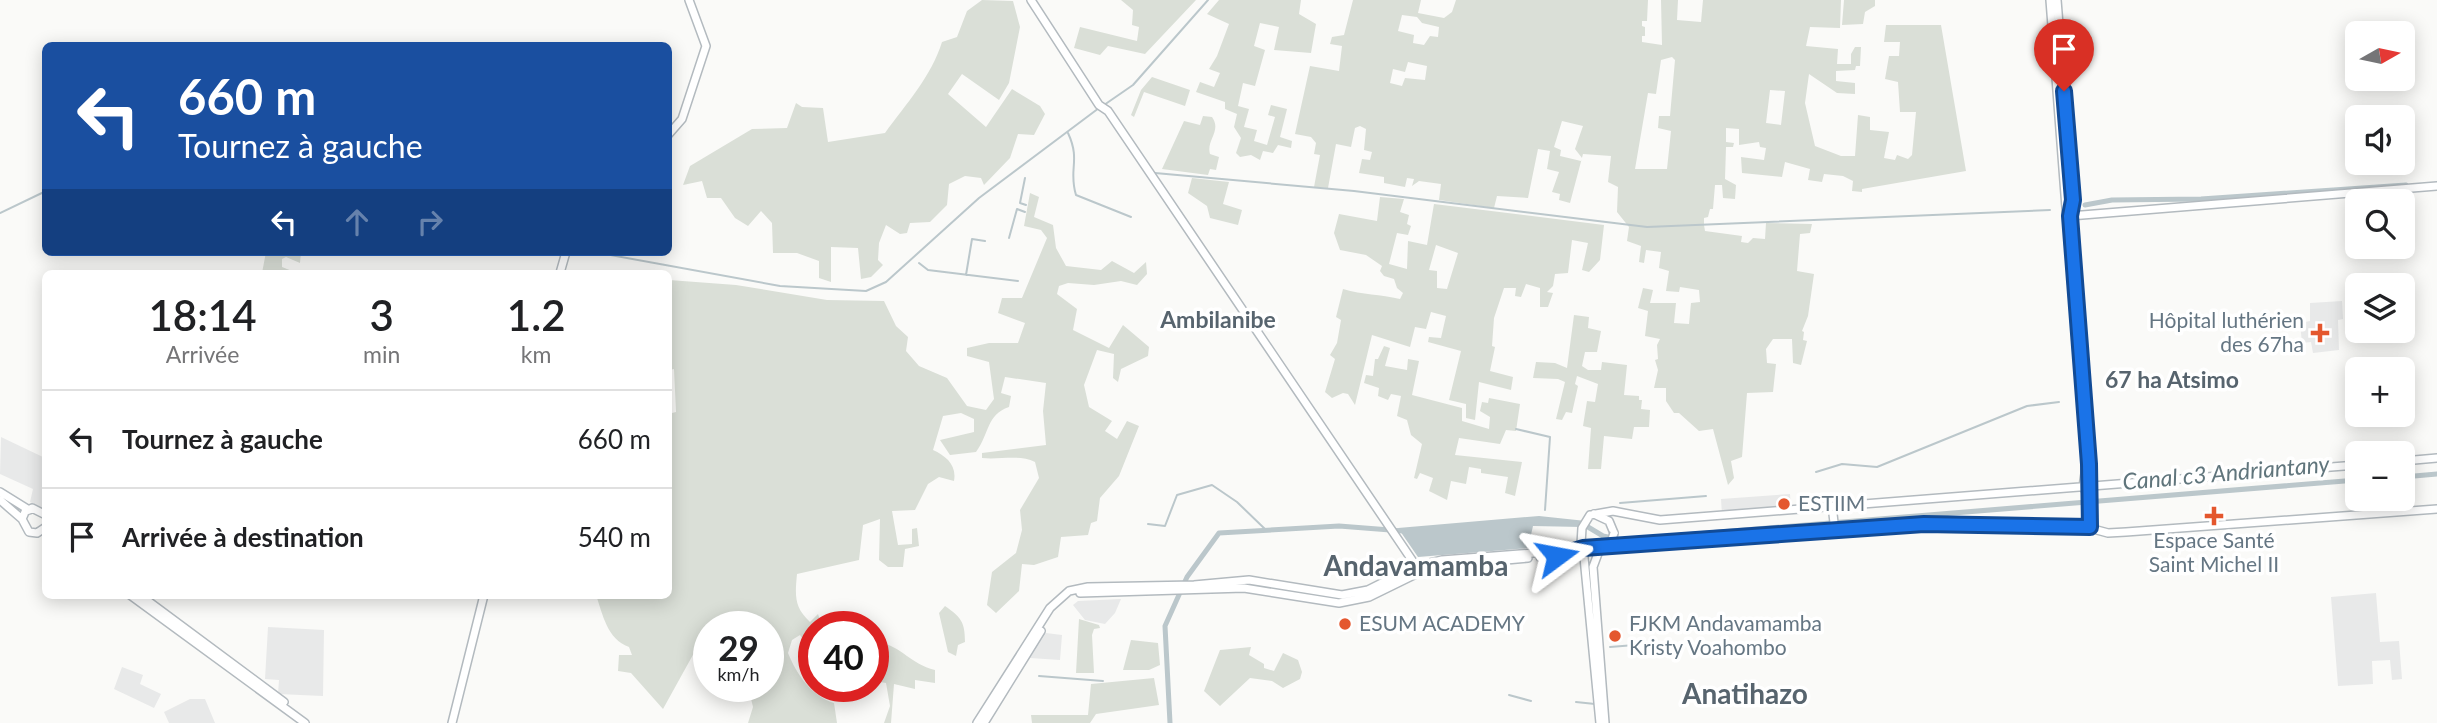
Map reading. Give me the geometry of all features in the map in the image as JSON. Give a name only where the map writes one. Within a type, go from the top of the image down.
[{"type":"main road","points":[[672,130],[681,119],[706,46],[689,0]]},
{"type":"main road","points":[[1031,0],[1099,105],[1108,111],[1394,529],[1418,569]]},
{"type":"main road","points":[[2050,0],[2057,44]]},
{"type":"main road","points":[[2057,0],[2057,44],[2088,489],[2086,527]]},
{"type":"main road","points":[[2069,219],[2437,187]]},
{"type":"main road","points":[[2415,460],[2437,458]]},
{"type":"main road","points":[[977,723],[1050,608],[1069,591],[1088,587],[1194,585],[1250,580],[1342,596],[1379,586],[1442,560],[1572,550],[1581,544],[1582,530],[1592,515],[1613,511],[1660,520],[1830,511],[2345,466]]},
{"type":"main road","points":[[0,492],[29,510]]},
{"type":"main road","points":[[0,500],[22,519],[26,530],[33,533],[42,531]]},
{"type":"main road","points":[[22,519],[29,510],[36,508],[42,512]]},
{"type":"main road","points":[[984,723],[1053,610],[1069,595],[1089,592],[1185,592],[1244,588],[1339,603],[1382,592],[1418,569],[1557,556],[1583,548],[1924,524],[2086,527],[2108,533],[2437,509]]},
{"type":"main road","points":[[1830,511],[1832,530]]},
{"type":"main road","points":[[1592,515],[1609,521],[1614,533],[1593,567],[1602,723]]},
{"type":"main road","points":[[1582,530],[1602,723]]},
{"type":"main road","points":[[135,599],[305,723]]},
{"type":"main road","points":[[145,599],[313,723]]},
{"type":"main road","points":[[452,723],[483,599]]},
{"type":"shaded area","points":[[982,0],[1013,1],[1020,27],[1009,83],[999,100],[962,74],[948,94],[986,127],[1012,89],[1040,106],[1045,114],[1034,135],[1018,134],[1010,158],[984,185],[981,178],[965,176],[949,184],[947,205],[930,222],[910,223],[907,233],[900,234],[886,225],[879,243],[878,260],[883,265],[871,277],[861,279],[858,248],[831,247],[831,282],[819,278],[819,261],[797,253],[773,253],[772,223],[761,211],[748,226],[735,218],[721,198],[707,198],[702,181],[683,185],[690,166],[752,129],[787,128],[796,103],[802,107],[823,108],[828,142],[885,133],[925,79],[942,42],[957,37],[967,11]]},
{"type":"shaded area","points":[[1121,0],[1196,0],[1145,54],[1108,46],[1100,55],[1074,48],[1080,27],[1137,41],[1139,27],[1132,25],[1133,10]]},
{"type":"shaded area","points":[[1219,0],[1301,0],[1299,14],[1316,24],[1311,53],[1274,50],[1279,27],[1260,23],[1254,46],[1265,50],[1255,86],[1243,83],[1238,106],[1249,109],[1244,127],[1257,130],[1254,141],[1267,145],[1275,117],[1268,115],[1271,105],[1287,109],[1280,137],[1292,141],[1291,148],[1278,145],[1273,153],[1263,151],[1260,160],[1251,155],[1240,157],[1236,153],[1241,138],[1234,127],[1237,114],[1225,109],[1225,102],[1196,92],[1200,82],[1214,87],[1220,73],[1209,69],[1229,24],[1207,14]]},
{"type":"shaded area","points":[[1353,0],[1421,0],[1418,13],[1444,18],[1452,12],[1456,0],[1648,0],[1647,21],[1642,21],[1645,36],[1642,36],[1642,42],[1662,45],[1661,0],[1678,0],[1677,20],[1701,22],[1703,0],[1841,0],[1840,28],[1810,27],[1806,46],[1838,49],[1837,64],[1851,64],[1851,54],[1855,47],[1861,47],[1860,66],[1856,66],[1855,70],[1836,71],[1836,81],[1855,83],[1855,94],[1837,93],[1809,74],[1805,103],[1815,146],[1841,156],[1855,156],[1858,115],[1870,117],[1870,130],[1889,132],[1884,158],[1895,160],[1897,155],[1908,159],[1912,155],[1916,112],[1900,112],[1898,82],[1885,79],[1889,56],[1899,56],[1900,42],[1884,42],[1886,25],[1941,25],[1966,171],[1862,189],[1862,192],[1852,191],[1853,181],[1843,176],[1824,174],[1822,182],[1808,180],[1810,169],[1785,162],[1782,177],[1742,173],[1741,157],[1764,160],[1766,148],[1760,147],[1759,142],[1739,145],[1739,129],[1726,128],[1726,142],[1734,143],[1733,147],[1726,147],[1725,179],[1736,185],[1735,199],[1723,198],[1722,185],[1715,185],[1713,209],[1710,209],[1708,217],[1704,218],[1704,224],[1694,225],[1704,225],[1705,231],[1742,236],[1741,242],[1748,243],[1753,238],[1765,239],[1766,223],[1812,224],[1810,233],[1800,234],[1797,271],[1814,274],[1808,316],[1802,331],[1803,340],[1807,341],[1801,365],[1793,363],[1792,339],[1773,339],[1766,349],[1767,363],[1776,364],[1773,392],[1747,393],[1742,457],[1731,461],[1734,478],[1728,485],[1713,429],[1699,431],[1679,413],[1674,413],[1666,401],[1666,388],[1654,388],[1658,370],[1655,360],[1658,359],[1657,345],[1660,339],[1645,336],[1648,311],[1638,308],[1643,288],[1653,290],[1650,303],[1676,303],[1674,323],[1689,324],[1691,303],[1700,302],[1699,290],[1680,287],[1679,292],[1666,291],[1669,271],[1659,268],[1661,252],[1646,250],[1644,263],[1639,262],[1641,246],[1627,241],[1629,227],[1617,212],[1618,187],[1608,182],[1611,156],[1583,154],[1582,158],[1575,149],[1583,126],[1562,121],[1554,147],[1561,150],[1560,156],[1581,161],[1582,159],[1570,203],[1559,200],[1560,194],[1552,192],[1559,172],[1547,169],[1550,151],[1538,149],[1528,198],[1497,196],[1494,208],[1439,200],[1441,184],[1419,181],[1412,186],[1414,179],[1407,178],[1405,187],[1384,183],[1384,177],[1359,173],[1362,159],[1370,160],[1372,152],[1364,150],[1366,129],[1360,126],[1355,128],[1351,147],[1336,144],[1328,188],[1314,187],[1320,155],[1314,154],[1316,143],[1311,137],[1295,134],[1310,66],[1339,71],[1342,46],[1330,44],[1332,37],[1344,35]],"holes":[[[1402,15],[1417,17],[1422,23],[1439,27],[1438,37],[1430,36],[1424,45],[1413,43],[1414,35],[1398,31]],[[1672,57],[1675,60],[1670,116],[1659,116],[1658,128],[1671,131],[1667,169],[1635,169],[1648,93],[1656,94],[1661,60]],[[1408,62],[1427,66],[1425,80],[1405,78],[1402,86],[1390,83],[1393,69],[1405,72]],[[1770,90],[1785,91],[1781,125],[1766,123]]]},
{"type":"shaded area","points":[[1844,0],[1875,0],[1875,6],[1865,12],[1863,24],[1842,25]]},
{"type":"shaded area","points":[[1152,77],[1190,90],[1185,106],[1144,92],[1134,117],[1131,115],[1141,90]]},
{"type":"shaded area","points":[[1203,116],[1212,117],[1215,122],[1209,149],[1210,154],[1219,157],[1216,170],[1210,169],[1208,175],[1162,169],[1184,121],[1200,125]]},
{"type":"shaded area","points":[[1192,178],[1229,182],[1223,204],[1242,210],[1238,225],[1210,218],[1207,206],[1188,193]]},
{"type":"shaded area","points":[[1030,193],[1039,197],[1034,217],[1053,225],[1056,248],[1066,266],[1101,270],[1112,261],[1134,273],[1146,262],[1147,274],[1137,285],[1121,281],[1094,285],[1068,283],[1059,286],[1057,294],[1077,309],[1073,330],[1109,348],[1123,325],[1149,347],[1148,356],[1121,369],[1118,382],[1113,378],[1114,354],[1097,350],[1084,385],[1089,407],[1112,421],[1105,431],[1117,439],[1127,421],[1139,426],[1119,476],[1100,498],[1097,521],[1091,523],[1088,535],[1061,537],[1058,557],[1034,565],[1022,564],[1019,591],[996,613],[987,605],[992,572],[1016,553],[1022,530],[1020,510],[1039,478],[1035,462],[1016,458],[982,458],[982,453],[1046,445],[1043,411],[1046,383],[1005,377],[1001,393],[1011,396],[1009,407],[992,420],[976,452],[950,455],[940,440],[974,432],[974,419],[961,413],[943,416],[933,450],[950,462],[954,470],[954,481],[939,477],[928,484],[915,510],[892,511],[898,545],[912,544],[912,529],[917,528],[919,546],[905,549],[903,567],[888,567],[879,560],[880,519],[863,525],[859,560],[797,574],[796,595],[801,611],[798,611],[798,636],[792,640],[788,653],[798,672],[798,702],[834,703],[837,723],[748,723],[752,702],[784,702],[784,611],[693,611],[693,655],[663,709],[631,673],[618,671],[619,655],[632,655],[629,647],[611,632],[597,599],[672,599],[672,413],[676,412],[672,369],[672,280],[736,285],[827,300],[884,301],[896,326],[908,337],[906,351],[919,366],[947,378],[967,406],[986,410],[994,399],[989,362],[967,356],[967,348],[989,343],[1018,343],[1025,323],[998,313],[1002,298],[1022,298],[1047,238],[1041,230],[1024,226]]},
{"type":"shaded area","points":[[1380,197],[1404,199],[1400,212],[1409,215],[1407,224],[1411,226],[1408,235],[1397,233],[1389,264],[1407,269],[1408,241],[1427,245],[1434,204],[1604,225],[1600,260],[1589,272],[1582,270],[1588,243],[1572,240],[1568,273],[1555,274],[1553,286],[1547,292],[1553,293],[1548,307],[1540,307],[1540,288],[1526,284],[1521,297],[1515,296],[1516,288],[1504,288],[1494,318],[1492,346],[1495,347],[1490,371],[1513,377],[1511,390],[1479,382],[1475,420],[1466,418],[1466,404],[1449,400],[1461,351],[1428,342],[1429,337],[1441,338],[1446,316],[1431,312],[1426,329],[1415,327],[1410,347],[1372,335],[1355,405],[1348,394],[1343,393],[1332,398],[1325,392],[1335,359],[1330,355],[1337,343],[1341,320],[1336,317],[1343,289],[1400,299],[1403,293],[1397,288],[1394,279],[1384,276],[1380,271],[1382,266],[1366,255],[1340,250],[1334,233],[1339,214],[1377,221]],"holes":[[[1436,245],[1458,253],[1447,289],[1437,288],[1437,271],[1429,270]]]},
{"type":"shaded area","points":[[265,256],[301,256],[300,263],[286,257],[282,259],[282,267],[290,270],[263,270]]},
{"type":"shaded area","name":"Hôpital luthérien des 67ha","points":[[2342,301],[2343,319],[2338,320],[2339,350],[2313,353],[2311,342],[2302,343],[2300,323],[2310,321],[2310,303]]},
{"type":"shaded area","points":[[1574,315],[1589,317],[1588,328],[1601,331],[1597,352],[1585,352],[1582,366],[1588,370],[1601,370],[1602,362],[1627,365],[1624,395],[1639,396],[1639,400],[1642,400],[1641,409],[1650,410],[1649,427],[1634,427],[1632,439],[1604,436],[1601,469],[1588,469],[1591,428],[1583,426],[1587,401],[1595,402],[1598,384],[1577,376],[1575,384],[1578,386],[1572,413],[1566,412],[1562,420],[1556,419],[1565,382],[1558,379],[1533,378],[1536,362],[1555,363],[1567,368]]},
{"type":"shaded area","points":[[1384,346],[1390,348],[1385,366],[1407,370],[1408,359],[1419,361],[1412,395],[1462,408],[1462,421],[1489,429],[1490,417],[1480,411],[1482,402],[1488,403],[1489,398],[1520,404],[1516,431],[1506,430],[1500,444],[1459,438],[1455,455],[1522,462],[1515,496],[1505,493],[1508,477],[1481,473],[1481,469],[1469,467],[1466,484],[1451,481],[1447,500],[1429,491],[1433,478],[1420,473],[1417,479],[1414,478],[1422,444],[1411,435],[1407,420],[1397,416],[1401,396],[1391,394],[1388,400],[1378,396],[1379,388],[1364,383],[1366,375],[1373,376],[1375,359],[1378,359]]},
{"type":"shaded area","points":[[1,437],[42,457],[42,508],[30,502],[33,489],[0,474]]},
{"type":"shaded area","points":[[1790,494],[1791,510],[1722,515],[1721,499]]},
{"type":"shaded area","points":[[1539,516],[1586,521],[1581,527],[1533,526],[1528,548],[1418,557],[1398,528]]},
{"type":"shaded area","points":[[2376,593],[2380,642],[2399,641],[2402,679],[2392,680],[2390,660],[2372,661],[2373,684],[2338,686],[2331,597]]},
{"type":"shaded area","points":[[1121,599],[1115,613],[1105,624],[1085,620],[1073,605],[1078,601]]},
{"type":"shaded area","points":[[945,606],[958,617],[964,629],[965,642],[958,645],[956,656],[948,652],[939,613]]},
{"type":"shaded area","points":[[1079,619],[1099,625],[1100,628],[1094,629],[1092,635],[1094,673],[1076,673]]},
{"type":"shaded area","points":[[268,627],[324,630],[323,696],[278,694],[279,680],[265,679]]},
{"type":"shaded area","points":[[1046,633],[1062,635],[1060,660],[1030,658]]},
{"type":"shaded area","points":[[1131,640],[1158,643],[1160,665],[1149,670],[1123,670]]},
{"type":"shaded area","points":[[889,645],[919,664],[935,670],[935,683],[915,680],[915,689],[894,684],[891,723],[884,723],[890,706]]},
{"type":"shaded area","points":[[1251,647],[1249,655],[1264,664],[1264,668],[1274,671],[1283,653],[1298,660],[1302,672],[1300,679],[1283,688],[1272,681],[1250,678],[1220,706],[1204,691],[1220,650]]},
{"type":"shaded area","points":[[122,667],[143,675],[140,684],[161,694],[154,708],[114,689]]},
{"type":"shaded area","points":[[1154,678],[1159,705],[1096,714],[1090,723],[1032,723],[1031,715],[1088,715],[1091,684]]},
{"type":"shaded area","points":[[190,699],[205,699],[215,723],[169,723],[164,712]]},
{"type":"waterway","points":[[1104,105],[1133,85],[1208,0]]},
{"type":"waterway","points":[[616,256],[780,286],[866,291],[886,282],[979,198],[1099,108]]},
{"type":"waterway","points":[[1068,133],[1074,151],[1073,178],[1076,195],[1131,217]]},
{"type":"waterway","points":[[1155,173],[1354,191],[1647,227],[2050,210]]},
{"type":"waterway","points":[[1025,178],[1020,203],[1026,205]]},
{"type":"waterway","points":[[2085,205],[2112,200],[2201,199],[2406,185]]},
{"type":"waterway","points":[[0,213],[42,193]]},
{"type":"waterway","points":[[1009,238],[1017,209],[1025,212]]},
{"type":"waterway","points":[[966,275],[972,239],[985,241]]},
{"type":"waterway","points":[[919,263],[928,270],[1018,281]]},
{"type":"waterway","points":[[1816,472],[1842,464],[1877,467],[2027,406],[2059,402]]},
{"type":"waterway","points":[[1516,429],[1550,437],[1545,510]]},
{"type":"waterway","name":"Canal c3 Andriantany","points":[[2415,476],[2437,474]]},
{"type":"waterway","name":"Canal c3 Andriantany","points":[[1583,524],[1603,536],[1622,540],[2345,481]]},
{"type":"waterway","points":[[1148,524],[1165,526],[1177,495],[1212,485],[1237,502],[1266,530]]},
{"type":"waterway","points":[[1620,503],[1706,496]]},
{"type":"waterway","name":"Canal c3 Andriantany","points":[[1170,723],[1165,626],[1187,577],[1219,533],[1339,526],[1403,531]]},
{"type":"waterway","points":[[1610,647],[1647,644]]},
{"type":"waterway","points":[[1039,676],[1103,681]]},
{"type":"waterway","points":[[1509,695],[1531,701]]},
{"type":"waterway","points":[[1576,702],[1595,704]]},
{"type":"place","name":"Hôpital luthérien des 67ha","points":[[2320,333]]},
{"type":"place","name":"ESTIIM","points":[[1784,504]]},
{"type":"place","name":"Espace Santé Saint Michel II","points":[[2214,516]]},
{"type":"place","name":"ESUM ACADEMY","points":[[1345,624]]},
{"type":"place","name":"FJKM Andavamamba Kristy Voahombo","points":[[1615,636]]},
{"type":"district","name":"Ambilanibe","points":[[1218,320]]},
{"type":"district","name":"67 ha Atsimo","points":[[2172,380]]},
{"type":"district","name":"Andavamamba","points":[[1416,566]]},
{"type":"district","name":"Anatihazo","points":[[1745,694]]},
{"type":"route","points":[[1557,556],[1583,548],[1924,524],[1987,523],[2090,527],[2089,464],[2070,216],[2073,200],[2064,91]]}]
